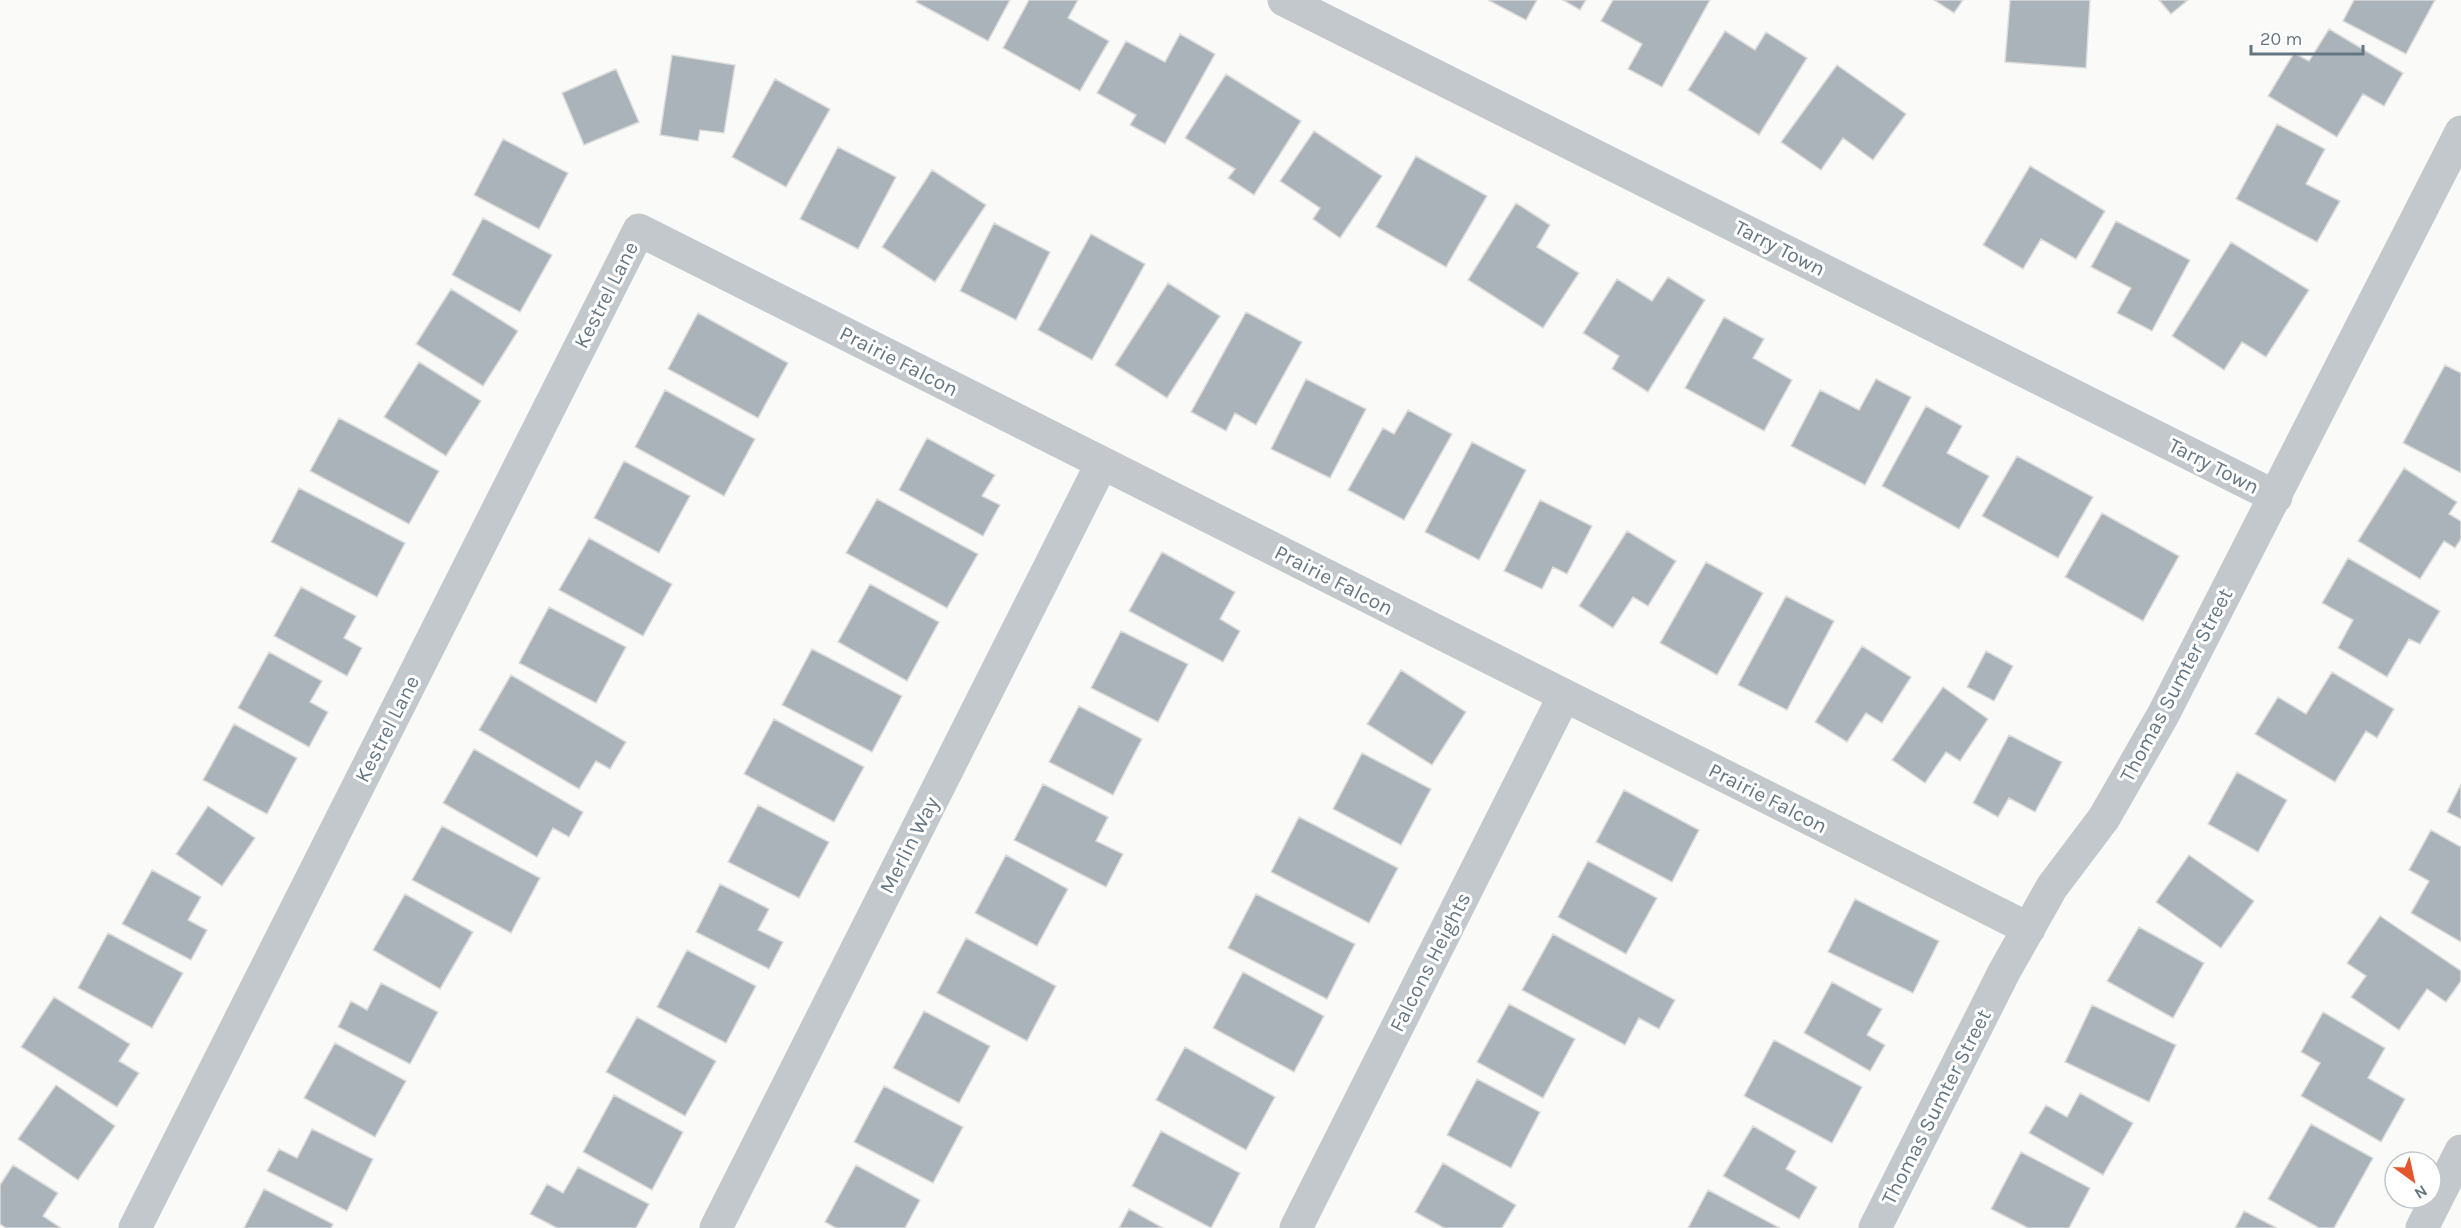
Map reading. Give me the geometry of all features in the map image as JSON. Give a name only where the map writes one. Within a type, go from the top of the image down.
[{"type":"street","name":"Tarry Town","points":[[1284,0],[2276,497]]},
{"type":"street","name":"Thomas Sumter Street","points":[[1875,1228],[2004,972],[2052,887],[2104,818],[2163,715],[2461,132]]},
{"type":"street","name":"Prairie Falcon","points":[[639,230],[2029,929]]},
{"type":"street","name":"Kestrel Lane","points":[[135,1228],[639,230]]},
{"type":"street","name":"Merlin Way","points":[[716,1228],[1102,463]]},
{"type":"street","name":"Falcons Heights","points":[[1296,1228],[1564,696]]},
{"type":"street","points":[[2422,1228],[2461,1151]]},
{"type":"building","points":[[918,0],[1010,0],[988,41],[916,2]]},
{"type":"building","points":[[1029,0],[1078,0],[1068,18],[1109,41],[1080,91],[1003,48]]},
{"type":"building","points":[[1488,0],[1537,0],[1526,20]]},
{"type":"building","points":[[1563,0],[1586,0],[1580,10]]},
{"type":"building","points":[[1613,0],[1710,0],[1662,87],[1628,69],[1642,44],[1601,21]]},
{"type":"building","points":[[1934,0],[1963,0],[1954,13]]},
{"type":"building","points":[[2010,0],[2090,0],[2086,68],[2005,62]]},
{"type":"building","points":[[2159,0],[2188,0],[2171,14]]},
{"type":"building","points":[[2354,0],[2435,0],[2406,54],[2343,21]]},
{"type":"building","points":[[2329,29],[2403,73],[2384,106],[2363,94],[2337,137],[2268,96],[2294,53],[2309,61]]},
{"type":"building","points":[[1725,31],[1755,50],[1766,32],[1807,58],[1759,135],[1688,90]]},
{"type":"building","points":[[1180,34],[1215,54],[1165,144],[1130,125],[1136,115],[1097,93],[1126,41],[1165,62]]},
{"type":"building","points":[[672,55],[735,65],[724,133],[700,130],[698,141],[660,135]]},
{"type":"building","points":[[1837,65],[1906,114],[1873,160],[1843,138],[1821,170],[1781,142]]},
{"type":"building","points":[[616,69],[639,122],[584,145],[562,93]]},
{"type":"building","points":[[1226,74],[1301,121],[1254,195],[1228,178],[1235,169],[1185,138]]},
{"type":"building","points":[[775,79],[830,109],[786,187],[732,157]]},
{"type":"building","points":[[2277,124],[2325,149],[2306,184],[2340,201],[2317,242],[2236,199]]},
{"type":"building","points":[[1314,131],[1382,176],[1340,238],[1313,219],[1320,208],[1280,181]]},
{"type":"building","points":[[503,139],[568,173],[539,229],[474,195]]},
{"type":"building","points":[[838,147],[896,177],[858,249],[800,219]]},
{"type":"building","points":[[1416,156],[1487,196],[1446,267],[1376,227]]},
{"type":"building","points":[[2030,166],[2105,211],[2076,259],[2041,239],[2023,269],[1983,245]]},
{"type":"building","points":[[932,170],[986,205],[935,282],[882,247]]},
{"type":"building","points":[[1516,203],[1550,225],[1537,247],[1579,273],[1543,328],[1468,280]]},
{"type":"building","points":[[483,218],[552,255],[520,312],[452,275]]},
{"type":"building","points":[[2116,221],[2190,260],[2152,331],[2117,313],[2131,288],[2091,267]]},
{"type":"building","points":[[994,223],[1050,252],[1016,320],[960,291]]},
{"type":"building","points":[[1091,234],[1145,264],[1092,360],[1038,330]]},
{"type":"building","points":[[2231,242],[2309,290],[2266,357],[2242,342],[2224,370],[2172,336]]},
{"type":"building","points":[[1668,277],[1705,300],[1648,392],[1612,369],[1619,356],[1583,333],[1617,279],[1652,301]]},
{"type":"building","points":[[1168,283],[1220,316],[1167,398],[1115,365]]},
{"type":"building","points":[[451,289],[518,331],[483,386],[416,344]]},
{"type":"building","points":[[1246,312],[1302,342],[1256,425],[1235,413],[1226,431],[1191,412]]},
{"type":"building","points":[[698,313],[788,363],[758,418],[668,369]]},
{"type":"building","points":[[1724,317],[1764,339],[1753,358],[1792,380],[1764,431],[1685,388]]},
{"type":"building","points":[[419,362],[481,401],[446,456],[384,417]]},
{"type":"building","points":[[2445,365],[2461,373],[2461,473],[2403,443]]},
{"type":"building","points":[[1306,379],[1366,409],[1330,478],[1271,449]]},
{"type":"building","points":[[1876,379],[1911,397],[1865,485],[1791,446],[1820,390],[1859,410]]},
{"type":"building","points":[[665,390],[755,439],[724,496],[635,447]]},
{"type":"building","points":[[1926,406],[1962,426],[1947,453],[1989,476],[1959,529],[1882,486]]},
{"type":"building","points":[[1408,410],[1452,434],[1404,520],[1348,490],[1383,428],[1394,434]]},
{"type":"building","points":[[339,418],[439,471],[409,524],[310,471]]},
{"type":"building","points":[[927,438],[995,475],[982,496],[1000,505],[983,536],[899,490]]},
{"type":"building","points":[[1472,442],[1526,470],[1479,560],[1425,532]]},
{"type":"building","points":[[2017,456],[2093,497],[2058,558],[1982,516]]},
{"type":"building","points":[[624,461],[690,496],[659,553],[594,518]]},
{"type":"building","points":[[2404,468],[2457,502],[2449,514],[2461,521],[2461,539],[2455,548],[2444,541],[2420,579],[2358,541]]},
{"type":"building","points":[[299,488],[405,543],[377,597],[271,542]]},
{"type":"building","points":[[877,499],[978,554],[947,608],[846,553]]},
{"type":"building","points":[[1540,500],[1592,526],[1567,574],[1553,567],[1542,589],[1504,571]]},
{"type":"building","points":[[2102,513],[2179,556],[2143,621],[2065,577]]},
{"type":"building","points":[[1627,531],[1676,561],[1648,606],[1633,597],[1613,628],[1579,606]]},
{"type":"building","points":[[589,538],[672,584],[643,636],[559,590]]},
{"type":"building","points":[[1162,552],[1235,592],[1220,619],[1240,631],[1223,662],[1129,611]]},
{"type":"building","points":[[2348,558],[2440,611],[2420,644],[2409,639],[2387,677],[2338,648],[2353,620],[2322,603]]},
{"type":"building","points":[[1706,562],[1763,593],[1717,675],[1660,643]]},
{"type":"building","points":[[870,584],[939,622],[907,681],[838,642]]},
{"type":"building","points":[[301,587],[356,616],[344,638],[362,648],[347,676],[274,636]]},
{"type":"building","points":[[1786,596],[1834,621],[1787,710],[1738,685]]},
{"type":"building","points":[[549,607],[626,647],[596,703],[519,663]]},
{"type":"building","points":[[1121,631],[1188,664],[1158,722],[1091,688]]},
{"type":"building","points":[[1862,646],[1911,677],[1882,723],[1866,713],[1847,742],[1815,722]]},
{"type":"building","points":[[812,649],[902,696],[872,752],[782,705]]},
{"type":"building","points":[[1986,651],[2013,666],[1994,701],[1967,687]]},
{"type":"building","points":[[269,652],[322,681],[310,702],[328,712],[309,747],[238,708]]},
{"type":"building","points":[[1401,670],[1466,712],[1432,765],[1367,724]]},
{"type":"building","points":[[2332,672],[2394,709],[2377,738],[2366,731],[2335,782],[2255,734],[2278,697],[2306,714]]},
{"type":"building","points":[[511,675],[626,742],[610,769],[596,761],[579,789],[479,730]]},
{"type":"building","points":[[1943,687],[1988,719],[1960,761],[1946,752],[1925,783],[1892,760]]},
{"type":"building","points":[[1079,706],[1142,739],[1113,795],[1049,762]]},
{"type":"building","points":[[774,719],[864,767],[834,822],[744,774]]},
{"type":"building","points":[[234,724],[297,758],[267,814],[203,780]]},
{"type":"building","points":[[2009,735],[2062,762],[2035,812],[2009,798],[1998,817],[1973,803]]},
{"type":"building","points":[[474,749],[583,812],[569,837],[553,828],[537,857],[443,803]]},
{"type":"building","points":[[1362,753],[1431,789],[1401,845],[1333,809]]},
{"type":"building","points":[[2237,772],[2287,800],[2258,852],[2208,824]]},
{"type":"building","points":[[1043,784],[1108,817],[1096,841],[1123,854],[1106,887],[1014,840]]},
{"type":"building","points":[[2461,784],[2461,819],[2447,812]]},
{"type":"building","points":[[1624,790],[1699,830],[1672,882],[1596,842]]},
{"type":"building","points":[[758,805],[829,842],[799,898],[728,862]]},
{"type":"building","points":[[208,806],[255,838],[222,886],[176,854]]},
{"type":"building","points":[[1299,817],[1398,868],[1369,923],[1271,872]]},
{"type":"building","points":[[442,826],[540,878],[511,933],[412,880]]},
{"type":"building","points":[[2431,830],[2461,847],[2461,942],[2411,913],[2429,881],[2409,870]]},
{"type":"building","points":[[1006,855],[1068,889],[1037,946],[975,913]]},
{"type":"building","points":[[2189,855],[2254,901],[2221,948],[2156,902]]},
{"type":"building","points":[[1588,861],[1657,898],[1626,954],[1558,917]]},
{"type":"building","points":[[152,870],[201,897],[188,920],[207,930],[191,960],[122,924]]},
{"type":"building","points":[[720,884],[769,909],[758,930],[783,942],[769,969],[696,932]]},
{"type":"building","points":[[405,894],[473,932],[440,989],[373,950]]},
{"type":"building","points":[[1256,894],[1355,944],[1327,999],[1228,948]]},
{"type":"building","points":[[1855,899],[1939,941],[1913,993],[1828,952]]},
{"type":"building","points":[[2380,916],[2461,971],[2461,981],[2446,1002],[2427,989],[2399,1030],[2351,997],[2366,976],[2347,963]]},
{"type":"building","points":[[2139,927],[2204,963],[2173,1018],[2107,981]]},
{"type":"building","points":[[108,933],[183,973],[152,1028],[78,988]]},
{"type":"building","points":[[1553,934],[1675,1000],[1659,1029],[1639,1018],[1625,1045],[1522,990]]},
{"type":"building","points":[[966,938],[1056,986],[1027,1041],[937,993]]},
{"type":"building","points":[[687,950],[756,986],[726,1043],[657,1007]]},
{"type":"building","points":[[1243,972],[1324,1016],[1294,1072],[1213,1028]]},
{"type":"building","points":[[1832,982],[1882,1009],[1867,1035],[1885,1045],[1870,1071],[1804,1033]]},
{"type":"building","points":[[381,983],[438,1012],[410,1064],[338,1027],[351,1001],[367,1010]]},
{"type":"building","points":[[54,997],[130,1044],[119,1061],[139,1073],[117,1107],[21,1047]]},
{"type":"building","points":[[1509,1004],[1575,1039],[1543,1098],[1477,1062]]},
{"type":"building","points":[[2092,1005],[2176,1045],[2149,1102],[2065,1062]]},
{"type":"building","points":[[924,1011],[990,1046],[959,1103],[893,1068]]},
{"type":"building","points":[[2323,1012],[2385,1048],[2368,1078],[2405,1099],[2381,1142],[2301,1096],[2320,1063],[2301,1052]]},
{"type":"building","points":[[637,1017],[716,1061],[685,1116],[606,1072]]},
{"type":"building","points":[[1774,1040],[1862,1087],[1832,1143],[1744,1096]]},
{"type":"building","points":[[335,1043],[406,1081],[375,1137],[304,1098]]},
{"type":"building","points":[[1185,1047],[1275,1097],[1246,1150],[1156,1100]]},
{"type":"building","points":[[1477,1079],[1540,1112],[1511,1168],[1447,1135]]},
{"type":"building","points":[[56,1085],[115,1126],[78,1180],[18,1139]]},
{"type":"building","points":[[884,1086],[963,1127],[933,1183],[854,1142]]},
{"type":"building","points":[[2080,1093],[2133,1123],[2103,1175],[2029,1133],[2046,1105],[2067,1117]]},
{"type":"building","points":[[614,1095],[683,1132],[652,1190],[583,1152]]},
{"type":"building","points":[[2311,1124],[2373,1158],[2334,1228],[2319,1228],[2268,1199]]},
{"type":"building","points":[[1753,1126],[1796,1151],[1786,1169],[1817,1187],[1799,1219],[1723,1176]]},
{"type":"building","points":[[312,1129],[373,1159],[347,1211],[267,1171],[279,1149],[297,1158]]},
{"type":"building","points":[[1161,1131],[1240,1173],[1211,1228],[1132,1186]]},
{"type":"building","points":[[2021,1152],[2090,1188],[2069,1228],[2028,1228],[1991,1209]]},
{"type":"building","points":[[1443,1163],[1516,1205],[1502,1228],[1444,1228],[1415,1212]]},
{"type":"building","points":[[13,1165],[58,1193],[43,1216],[61,1228],[6,1228],[0,1224],[0,1185]]},
{"type":"building","points":[[856,1165],[920,1200],[905,1228],[836,1228],[825,1222]]},
{"type":"building","points":[[578,1167],[649,1204],[636,1228],[557,1228],[530,1214],[547,1184],[563,1193]]},
{"type":"building","points":[[264,1189],[333,1224],[331,1228],[244,1228]]},
{"type":"building","points":[[1708,1190],[1780,1228],[1688,1228]]},
{"type":"building","points":[[1129,1209],[1163,1228],[1119,1228]]},
{"type":"building","points":[[2244,1211],[2277,1228],[2235,1228]]}]
